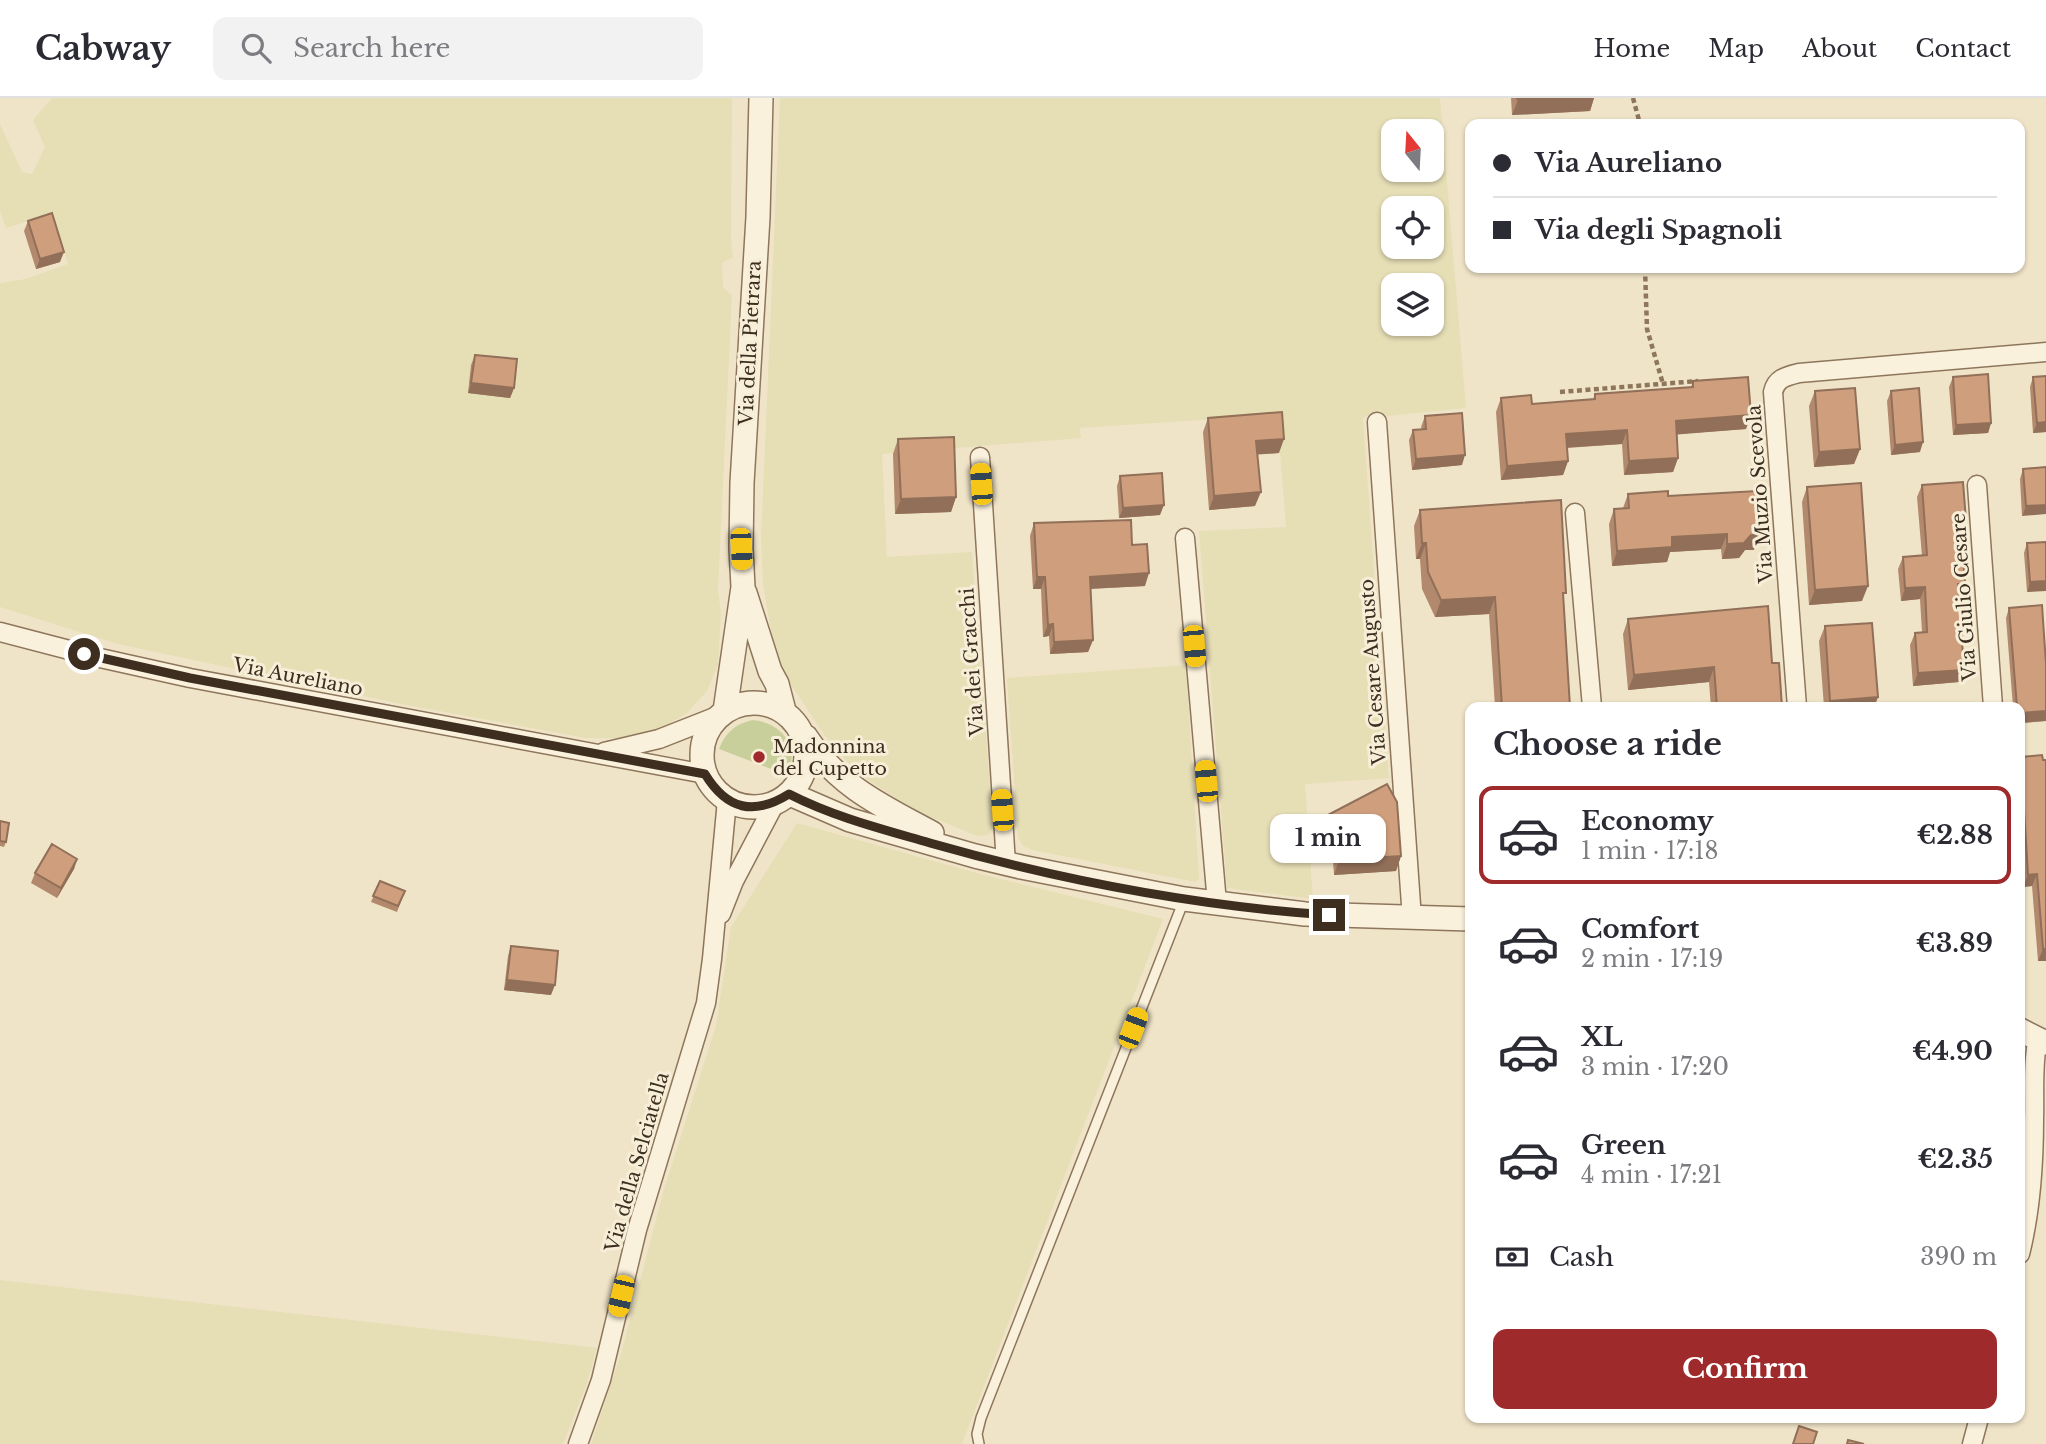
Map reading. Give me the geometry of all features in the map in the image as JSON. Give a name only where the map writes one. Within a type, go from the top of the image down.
[{"type":"street","name":"Via della Pietrara","points":[[722,713],[743,587],[743,483],[758,217],[761,98]]},
{"type":"street","name":"Via Muzio Scevola","points":[[1797,702],[1773,392],[1777,382],[1781,378],[1799,373],[2046,352]]},
{"type":"street","name":"Via Cesare Augusto","points":[[1377,422],[1412,919]]},
{"type":"street","name":"Via dei Gracchi","points":[[980,457],[1006,864]]},
{"type":"street","name":"Via Giulio Cesare","points":[[1977,485],[1993,702]]},
{"type":"street","points":[[1575,513],[1592,702]]},
{"type":"street","points":[[1185,538],[1217,903]]},
{"type":"street","name":"Via della Pietrara","points":[[743,587],[784,711]]},
{"type":"street","name":"Via Aureliano","points":[[0,632],[181,676],[705,774]]},
{"type":"street","points":[[802,731],[807,748],[806,765],[800,781],[782,798],[762,807],[748,807],[727,800],[714,789],[705,774],[702,749],[711,724],[722,713],[739,704],[770,704],[794,720],[802,731],[819,757],[842,780],[874,802],[975,856]]},
{"type":"street","name":"Via Aureliano","points":[[590,754],[659,739],[722,713]]},
{"type":"street","points":[[782,798],[1006,864],[1184,899],[1305,914],[1465,919]]},
{"type":"street","name":"Via della Selciatella","points":[[714,930],[734,881],[782,798]]},
{"type":"street","name":"Via della Selciatella","points":[[578,1444],[601,1380],[637,1230],[673,1104],[701,1021],[710,976],[727,800]]},
{"type":"street","points":[[2025,1226],[2030,1197],[2034,1121],[2034,1037]]},
{"type":"street","points":[[1972,1444],[1978,1423]]},
{"type":"lane","points":[[978,1444],[977,1434],[981,1418],[1184,899]]},
{"type":"path","points":[[1633,98],[1639,119]]},
{"type":"path","points":[[1645,273],[1647,330],[1663,384]]},
{"type":"path","points":[[1560,392],[1704,380]]},
{"type":"shaded area","points":[[52,98],[732,98],[733,257],[722,263],[723,287],[732,295],[718,590],[721,613],[718,665],[707,691],[687,713],[660,729],[629,738],[586,738],[401,704],[118,644],[0,607],[0,283],[26,279],[68,264],[52,214],[6,228],[0,211],[0,124],[22,172],[32,174],[45,147],[33,120]]},
{"type":"shaded area","points":[[780,98],[1440,98],[1442,119],[1381,119],[1381,182],[1444,182],[1444,146],[1466,408],[1388,416],[1368,415],[1363,418],[1389,778],[1305,784],[1313,899],[1227,888],[1199,531],[1286,527],[1277,415],[1080,428],[1081,438],[882,454],[887,557],[972,552],[993,828],[988,835],[977,836],[912,809],[855,771],[823,733],[788,680],[772,636],[763,584],[761,539]]},
{"type":"shaded area","points":[[1186,665],[1199,878],[1196,882],[1023,846],[1018,837],[1007,678]]},
{"type":"shaded area","points":[[797,823],[980,874],[1163,919],[962,1444],[591,1444],[621,1354],[664,1189],[716,1026],[731,927]]},
{"type":"shaded area","points":[[0,1280],[597,1348],[586,1386],[563,1444],[0,1444]]},
{"type":"green space","points":[[753,720],[773,726],[786,738],[792,755],[787,775],[719,749],[732,730]]},
{"type":"building","points":[[1517,98],[1552,98],[1518,100]]},
{"type":"building","points":[[52,213],[64,252],[40,259],[28,221]]},
{"type":"building","points":[[475,355],[517,359],[514,388],[471,383]]},
{"type":"building","points":[[1988,374],[1991,423],[1956,425],[1953,377]]},
{"type":"building","points":[[2046,376],[2046,422],[2037,423],[2033,377]]},
{"type":"building","points":[[1748,377],[1751,415],[1676,421],[1678,458],[1629,461],[1627,430],[1566,434],[1568,461],[1507,466],[1501,398],[1531,395],[1532,404],[1595,399],[1595,394],[1693,387],[1693,381]]},
{"type":"building","points":[[1855,388],[1860,449],[1819,452],[1815,391]]},
{"type":"building","points":[[1919,388],[1923,442],[1895,445],[1891,391]]},
{"type":"building","points":[[1282,412],[1284,439],[1256,441],[1261,492],[1214,496],[1208,418]]},
{"type":"building","points":[[1462,413],[1465,455],[1416,459],[1413,430],[1426,429],[1425,416]]},
{"type":"building","points":[[954,437],[956,497],[901,499],[898,439]]},
{"type":"building","points":[[2046,467],[2046,505],[2026,506],[2023,469]]},
{"type":"building","points":[[1162,473],[1164,505],[1123,508],[1120,476]]},
{"type":"building","points":[[1963,482],[1966,520],[1961,521],[1965,584],[1958,584],[1964,670],[1918,673],[1915,633],[1927,632],[1925,587],[1905,588],[1903,557],[1927,555],[1922,485]]},
{"type":"building","points":[[1861,483],[1868,586],[1815,590],[1807,487]]},
{"type":"building","points":[[1668,491],[1668,496],[1757,491],[1760,535],[1751,535],[1744,543],[1727,544],[1727,534],[1672,537],[1672,547],[1617,551],[1614,509],[1629,508],[1628,494]]},
{"type":"building","points":[[1561,500],[1570,702],[1502,702],[1495,597],[1441,600],[1428,572],[1426,543],[1422,543],[1420,510]]},
{"type":"building","points":[[1131,520],[1132,545],[1147,544],[1149,573],[1090,577],[1093,640],[1054,642],[1053,624],[1048,625],[1045,577],[1037,577],[1034,523]]},
{"type":"building","points":[[2046,542],[2046,581],[2030,582],[2027,543]]},
{"type":"building","points":[[2042,605],[2046,711],[2025,713],[2025,702],[2017,702],[2009,608]]},
{"type":"building","points":[[1768,606],[1772,663],[1779,663],[1782,702],[1717,702],[1714,667],[1634,675],[1628,619]]},
{"type":"building","points":[[1872,623],[1878,697],[1830,701],[1825,626]]},
{"type":"building","points":[[2042,755],[2043,760],[2046,760],[2046,949],[2043,949],[2037,874],[2028,875],[2025,757]]},
{"type":"building","points":[[1387,784],[1397,802],[1401,856],[1339,860],[1338,831],[1328,815]]},
{"type":"building","points":[[0,821],[9,823],[6,842],[0,841]]},
{"type":"building","points":[[52,844],[77,859],[61,888],[35,873]]},
{"type":"building","points":[[380,881],[405,891],[398,906],[373,896]]},
{"type":"building","points":[[511,946],[558,951],[555,985],[507,980]]},
{"type":"building","points":[[1799,1426],[1817,1432],[1813,1444],[1793,1444]]},
{"type":"building","points":[[1848,1440],[1864,1444],[1847,1444]]},
{"type":"place","name":"Madonnina del Cupetto","points":[[759,757]]},
{"type":"route","points":[[84,654],[190,678],[705,774],[714,789],[734,803],[762,807],[789,794],[850,820],[1006,864],[1184,899],[1329,915]]}]
